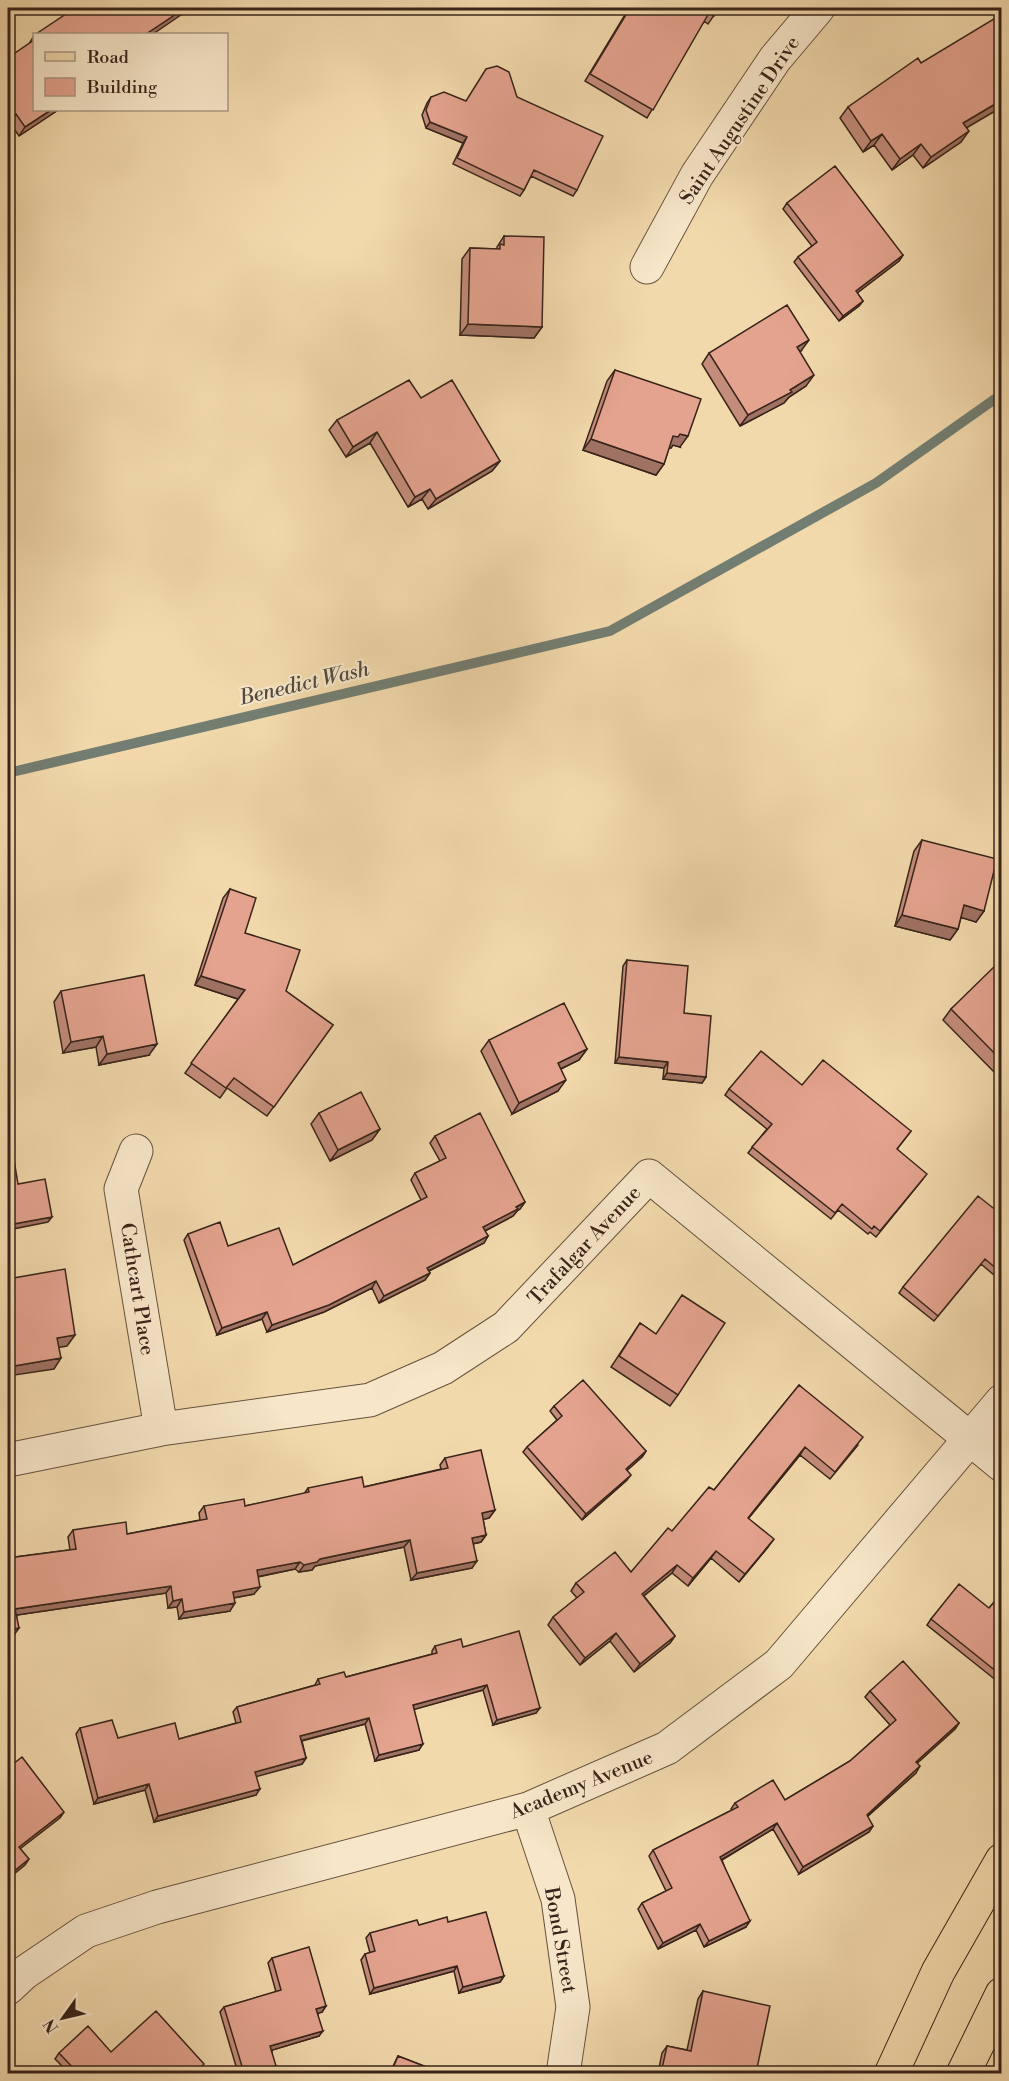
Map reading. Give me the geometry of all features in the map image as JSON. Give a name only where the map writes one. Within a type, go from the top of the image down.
[{"type":"main road","points":[[891,2073],[938,1972],[1002,1860]]},
{"type":"main road","points":[[963,2073],[1002,1994]]},
{"type":"street","name":"Saint Augustine Drive","points":[[647,267],[697,175],[775,59],[818,8]]},
{"type":"street","name":"Cathcart Place","points":[[136,1151],[121,1189],[161,1429]]},
{"type":"street","name":"Trafalgar Avenue","points":[[161,1429],[370,1400],[443,1368],[506,1327],[649,1176],[1002,1465]]},
{"type":"street","name":"Academy Avenue","points":[[8,1988],[24,1973],[86,1931],[157,1907],[528,1809],[667,1748],[779,1664],[969,1437],[1002,1401]]},
{"type":"street","points":[[8,1460],[161,1429]]},
{"type":"street","name":"Bond Street","points":[[528,1809],[558,1899],[573,2007],[563,2073]]},
{"type":"building","points":[[75,8],[185,8],[148,33],[38,33]]},
{"type":"building","points":[[630,8],[719,8],[714,16],[709,13],[653,110],[590,74]]},
{"type":"building","points":[[1002,14],[1002,100],[963,123],[969,131],[931,157],[921,144],[900,159],[882,134],[871,141],[848,107],[918,58],[921,63]]},
{"type":"building","points":[[33,41],[33,111],[49,111],[25,127],[16,114],[8,119],[8,58]]},
{"type":"building","points":[[497,66],[509,72],[517,97],[603,136],[577,190],[534,170],[524,190],[457,158],[467,137],[430,122],[426,110],[431,97],[444,92],[466,101],[486,69]]},
{"type":"building","points":[[835,166],[903,255],[856,291],[863,301],[843,316],[798,257],[817,242],[787,203]]},
{"type":"building","points":[[504,236],[544,237],[542,327],[468,324],[470,248],[500,249],[500,244],[504,245]]},
{"type":"building","points":[[787,305],[809,340],[797,347],[814,375],[790,390],[792,392],[748,415],[709,353]]},
{"type":"building","points":[[615,370],[701,399],[688,436],[680,434],[678,437],[673,436],[664,464],[591,439]]},
{"type":"building","points":[[409,380],[421,398],[452,380],[500,461],[436,499],[430,489],[415,497],[377,432],[353,447],[337,420]]},
{"type":"building","points":[[922,840],[997,859],[984,911],[964,905],[958,929],[902,915]]},
{"type":"building","points":[[230,889],[256,898],[245,933],[300,950],[286,991],[333,1025],[274,1107],[234,1078],[226,1088],[191,1063],[245,990],[201,976]]},
{"type":"building","points":[[627,960],[688,966],[684,1013],[711,1016],[706,1077],[667,1073],[668,1062],[619,1057]]},
{"type":"building","points":[[1000,961],[1002,963],[1002,1061],[951,1009]]},
{"type":"building","points":[[144,975],[157,1044],[107,1054],[103,1036],[71,1042],[61,991]]},
{"type":"building","points":[[564,1003],[587,1049],[558,1063],[566,1080],[519,1103],[489,1040]]},
{"type":"building","points":[[761,1051],[802,1085],[823,1060],[911,1131],[897,1149],[927,1174],[880,1231],[874,1226],[872,1229],[842,1204],[835,1213],[752,1147],[772,1124],[729,1089]]},
{"type":"building","points":[[361,1092],[380,1129],[338,1150],[319,1113]]},
{"type":"building","points":[[480,1113],[525,1202],[516,1207],[518,1209],[483,1227],[488,1236],[427,1268],[430,1273],[384,1296],[376,1281],[329,1305],[272,1325],[267,1312],[222,1328],[188,1234],[220,1222],[228,1246],[279,1228],[293,1265],[427,1197],[415,1173],[446,1158],[435,1136]]},
{"type":"building","points":[[11,1142],[18,1184],[45,1179],[52,1217],[8,1225],[8,1143]]},
{"type":"building","points":[[978,1196],[1002,1215],[1002,1266],[998,1270],[985,1259],[938,1316],[903,1287]]},
{"type":"building","points":[[65,1269],[75,1335],[57,1338],[61,1358],[8,1367],[8,1279]]},
{"type":"building","points":[[682,1295],[725,1323],[678,1395],[619,1356],[640,1323],[656,1334]]},
{"type":"building","points":[[583,1380],[646,1451],[626,1469],[631,1475],[586,1514],[527,1447],[562,1416],[554,1406]]},
{"type":"building","points":[[799,1385],[863,1437],[835,1472],[805,1447],[748,1518],[774,1539],[745,1574],[716,1551],[693,1578],[677,1565],[642,1594],[675,1636],[640,1664],[616,1633],[585,1658],[553,1617],[584,1592],[576,1583],[615,1552],[631,1572],[668,1528],[672,1531],[709,1487],[714,1490]]},
{"type":"building","points":[[481,1450],[495,1510],[482,1513],[486,1535],[472,1538],[477,1561],[417,1573],[410,1540],[320,1559],[304,1565],[300,1562],[257,1570],[260,1587],[233,1592],[235,1603],[184,1612],[182,1599],[173,1601],[171,1586],[15,1609],[19,1628],[8,1630],[8,1558],[76,1549],[73,1530],[126,1522],[127,1534],[207,1519],[204,1506],[244,1499],[245,1506],[309,1492],[308,1488],[362,1477],[364,1487],[448,1468],[445,1458]]},
{"type":"building","points":[[959,1584],[989,1608],[1002,1593],[1002,1676],[931,1619]]},
{"type":"building","points":[[519,1631],[540,1708],[497,1720],[487,1685],[413,1705],[423,1744],[379,1755],[369,1718],[300,1736],[306,1758],[255,1772],[260,1789],[158,1816],[149,1784],[98,1798],[80,1728],[112,1720],[118,1738],[175,1723],[179,1739],[241,1722],[237,1707],[320,1684],[318,1679],[344,1672],[346,1677],[437,1653],[435,1646],[461,1639],[463,1647]]},
{"type":"building","points":[[903,1661],[959,1723],[916,1762],[920,1766],[867,1815],[873,1826],[803,1867],[777,1823],[720,1857],[750,1921],[709,1941],[700,1924],[663,1943],[642,1903],[672,1888],[653,1850],[738,1807],[735,1803],[773,1780],[785,1800],[850,1761],[896,1720],[870,1691]]},
{"type":"building","points":[[22,1757],[64,1812],[19,1847],[29,1859],[8,1876],[8,1768]]},
{"type":"building","points":[[486,1912],[504,1976],[463,1987],[457,1966],[374,1988],[365,1954],[375,1951],[370,1933],[417,1920],[419,1925],[447,1917],[448,1922]]},
{"type":"building","points":[[309,1947],[326,2006],[316,2009],[323,2031],[270,2046],[276,2066],[244,2073],[224,2007],[281,1990],[272,1958]]},
{"type":"building","points":[[703,1991],[770,2006],[756,2073],[661,2073],[667,2046],[691,2051]]},
{"type":"building","points":[[156,2011],[204,2064],[194,2073],[78,2073],[59,2053],[88,2026],[111,2052]]},
{"type":"building","points":[[398,2056],[442,2073],[391,2073]]},
{"type":"waterway","name":"Benedict Wash","points":[[8,773],[610,631],[876,483],[1002,394]]}]
